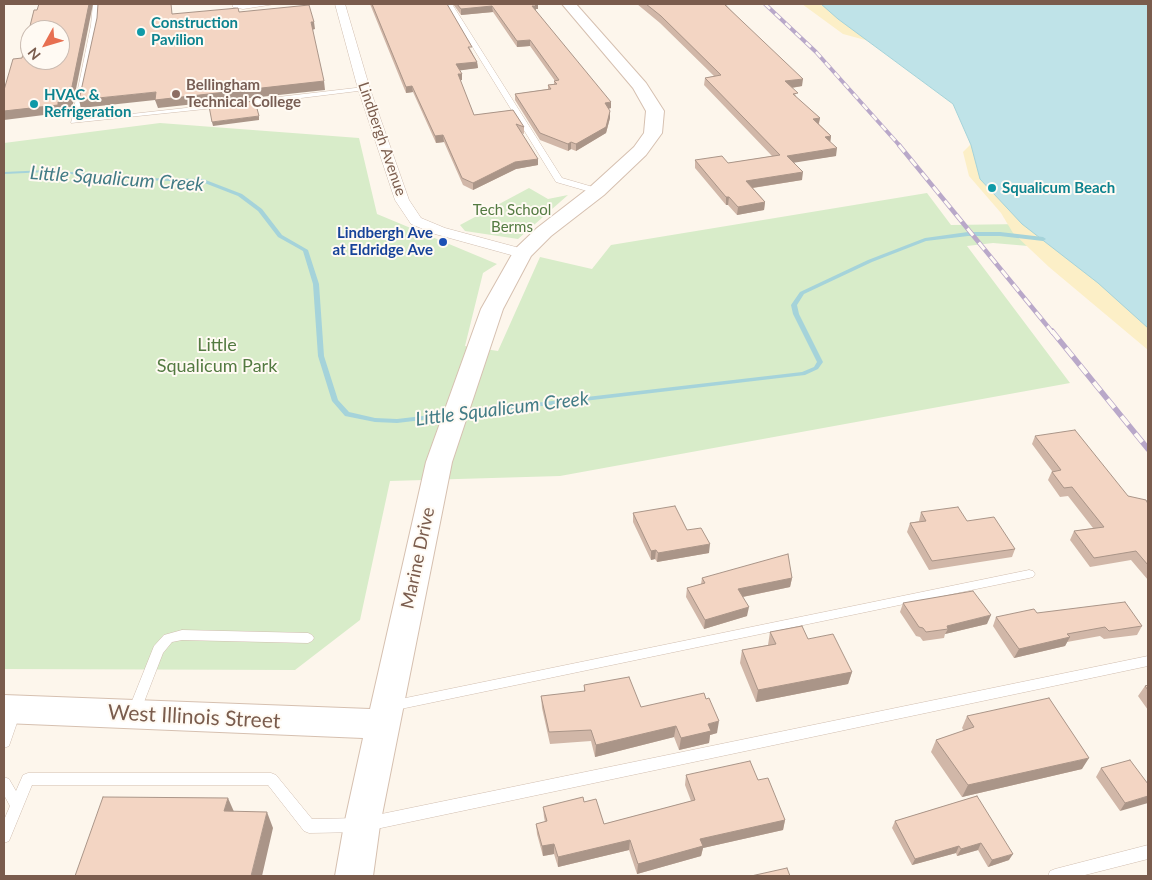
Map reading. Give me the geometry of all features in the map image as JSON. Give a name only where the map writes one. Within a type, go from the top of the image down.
[{"type":"main road","name":"Marine Drive","points":[[354,876],[362,825],[420,544],[439,462],[492,309],[522,253],[544,232],[597,191],[640,151],[653,133],[655,111],[640,86],[569,4]]},
{"type":"main road","name":"West Illinois Street","points":[[10,710],[132,715],[385,715]]},
{"type":"street","name":"Lindbergh Avenue","points":[[340,4],[364,89],[402,200],[416,221],[440,231],[522,253]]},
{"type":"lane","points":[[96,4],[94,28],[73,122],[229,105]]},
{"type":"lane","points":[[235,4],[243,7],[272,4]]},
{"type":"lane","points":[[449,4],[558,180],[597,191]]},
{"type":"lane","points":[[238,104],[364,89]]},
{"type":"lane","points":[[385,715],[1029,574]]},
{"type":"lane","points":[[132,715],[158,650],[168,638],[182,635],[308,638]]},
{"type":"lane","points":[[4,836],[28,779],[271,779],[309,826],[362,825],[1148,661]]},
{"type":"lane","points":[[4,742],[10,710]]},
{"type":"lane","points":[[4,782],[17,805]]},
{"type":"lane","points":[[1056,876],[1148,852]]},
{"type":"green space","name":"Little Squalicum Park","points":[[160,123],[359,138],[377,214],[497,264],[483,273],[465,346],[498,351],[540,257],[592,269],[611,245],[927,193],[951,225],[1022,224],[1040,247],[993,243],[967,246],[1070,383],[560,476],[390,481],[360,620],[295,670],[4,669],[4,143]]},
{"type":"green space","name":"Tech School Berms","points":[[529,188],[548,199],[568,195],[518,239],[465,231],[460,225]]},
{"type":"sand","name":"Squalicum Beach","points":[[802,4],[828,4],[967,106],[1148,314],[1148,350],[1049,267],[1013,233],[1001,213],[969,176],[963,152],[971,144],[953,104],[869,41],[843,34]]},
{"type":"water","points":[[821,4],[1148,4],[1148,328],[1098,283],[1022,224],[980,179],[971,145],[953,104],[838,19]]},
{"type":"building","points":[[39,4],[89,4],[69,101],[58,102],[58,105],[4,111],[4,90],[13,59],[20,58],[20,70],[70,70],[70,20],[32,20],[34,10],[37,10]]},
{"type":"building","points":[[98,4],[171,4],[172,14],[238,8],[239,12],[309,5],[314,22],[311,22],[324,81],[155,100],[156,92],[79,100],[97,18]]},
{"type":"building","points":[[372,4],[447,4],[472,47],[468,47],[477,62],[456,64],[462,74],[458,74],[474,115],[513,110],[524,127],[516,124],[538,159],[515,162],[473,183],[462,178],[443,135],[435,136],[412,86],[406,87]]},
{"type":"building","points":[[457,4],[534,4],[536,6],[532,6],[611,102],[605,103],[610,111],[606,127],[576,144],[571,142],[568,144],[540,133],[515,94],[551,89],[548,85],[557,84],[554,81],[559,80],[530,40],[517,41],[492,6],[461,9]]},
{"type":"building","points":[[646,4],[724,4],[803,79],[785,81],[798,93],[793,94],[820,118],[813,119],[831,136],[825,137],[837,148],[787,156],[803,172],[746,181],[765,202],[738,207],[729,197],[726,197],[695,160],[722,156],[728,163],[780,155],[705,78],[721,75],[661,16]]},
{"type":"building","points":[[255,101],[259,116],[212,122],[209,106]]},
{"type":"building","points":[[1075,430],[1128,496],[1146,500],[1148,504],[1148,565],[1136,551],[1094,558],[1074,531],[1104,527],[1072,487],[1064,488],[1052,472],[1061,470],[1035,436]]},
{"type":"building","points":[[675,506],[687,530],[701,528],[710,544],[658,553],[656,550],[651,551],[633,513]]},
{"type":"building","points":[[958,507],[967,521],[994,517],[1015,549],[932,561],[910,523],[926,521],[921,512]]},
{"type":"building","points":[[788,554],[792,578],[738,589],[749,607],[705,620],[687,588],[705,583],[702,578]]},
{"type":"building","points":[[973,591],[991,615],[947,626],[948,629],[926,632],[923,628],[919,627],[903,603]]},
{"type":"building","points":[[1125,602],[1142,626],[1109,631],[1105,627],[1067,634],[1070,637],[1019,649],[996,617],[1034,609],[1037,613]]},
{"type":"building","points":[[802,626],[808,639],[833,634],[852,672],[758,690],[742,650],[776,644],[770,632]]},
{"type":"building","points":[[629,677],[641,707],[704,693],[706,699],[709,698],[719,721],[708,724],[711,731],[681,738],[676,726],[596,745],[591,730],[549,732],[541,696],[585,691],[584,685]]},
{"type":"building","points":[[1049,698],[1089,758],[968,785],[936,740],[974,727],[967,716]]},
{"type":"building","points":[[1130,760],[1148,784],[1148,796],[1125,803],[1101,768]]},
{"type":"building","points":[[750,761],[758,780],[768,778],[785,820],[700,839],[703,846],[638,864],[630,840],[558,857],[554,844],[542,846],[536,824],[547,821],[543,807],[583,797],[584,802],[596,799],[604,824],[695,800],[686,775]]},
{"type":"building","points":[[977,796],[1013,854],[992,860],[981,843],[961,849],[959,846],[915,859],[895,821]]},
{"type":"building","points":[[103,797],[228,798],[224,811],[267,812],[251,876],[75,876]]},
{"type":"building","points":[[787,868],[790,876],[751,876]]},
{"type":"waterway","name":"Little Squalicum Creek","points":[[4,173],[47,171],[140,179],[203,181],[240,195],[260,210],[280,236],[305,250],[316,284],[321,356],[335,401],[347,414],[375,420],[397,421],[803,374],[816,368],[820,362],[796,314],[794,305],[802,293],[870,261],[925,240],[968,234],[1000,234],[1043,239]]},
{"type":"railway","points":[[765,4],[816,52],[900,146]]},
{"type":"railway","points":[[899,145],[1053,333]]},
{"type":"railway","points":[[1052,331],[1148,449]]},
{"type":"place","name":"Construction Pavilion","points":[[141,32]]},
{"type":"place","name":"Bellingham Technical College","points":[[176,94]]},
{"type":"place","name":"HVAC & Refrigeration","points":[[34,104]]},
{"type":"place","name":"Squalicum Beach","points":[[992,188]]},
{"type":"place","name":"Lindbergh Ave at Eldridge Ave","points":[[443,242]]}]
